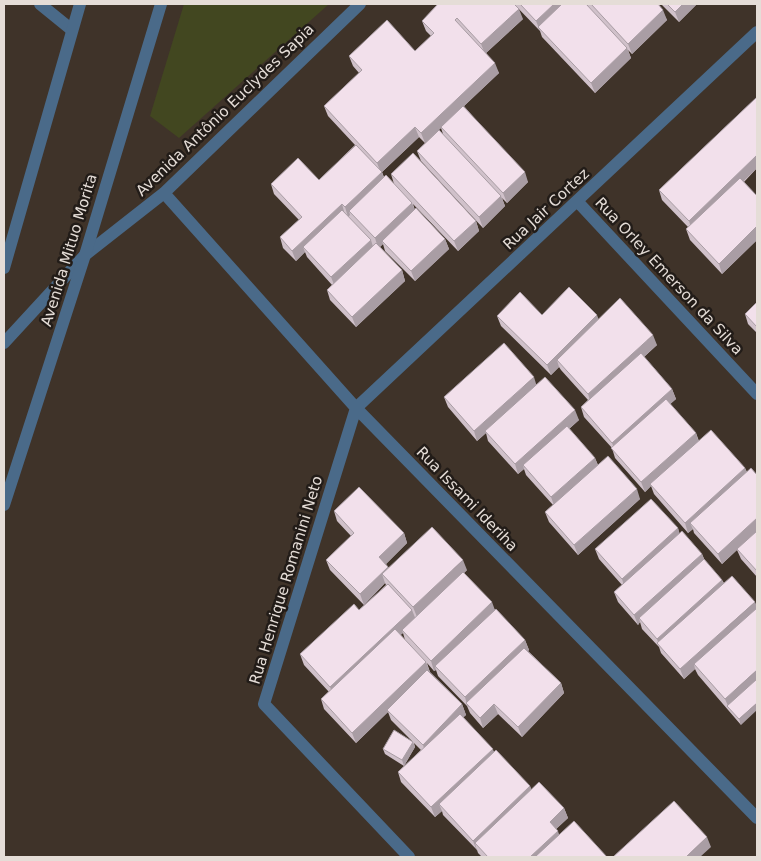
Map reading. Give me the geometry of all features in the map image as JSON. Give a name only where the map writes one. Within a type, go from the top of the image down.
[{"type":"street","points":[[40,4],[72,30]]},
{"type":"street","points":[[4,268],[80,4]]},
{"type":"street","name":"Avenida Mituo Morita","points":[[4,505],[85,255],[161,4]]},
{"type":"street","name":"Avenida Antônio Euclydes Sapia","points":[[4,343],[85,255],[164,193],[360,4]]},
{"type":"street","name":"Rua Jair Cortez","points":[[356,408],[578,202],[757,32]]},
{"type":"street","name":"Rua Issami Ideriha","points":[[164,193],[356,408],[757,818]]},
{"type":"street","name":"Rua Orley Emerson da Silva","points":[[578,202],[757,394]]},
{"type":"street","name":"Rua Henrique Romanini Neto","points":[[356,408],[264,704],[410,857]]},
{"type":"green space","points":[[184,4],[329,4],[179,138],[150,116]]},
{"type":"building","points":[[438,4],[514,4],[519,9],[481,44],[457,18],[455,20],[495,63],[421,133],[415,127],[377,163],[324,106],[362,70],[349,56],[387,20],[415,51],[434,33],[422,21]]},
{"type":"building","points":[[520,4],[554,4],[536,21]]},
{"type":"building","points":[[562,4],[586,4],[627,48],[591,83],[538,27]]},
{"type":"building","points":[[591,4],[658,4],[663,10],[628,44]]},
{"type":"building","points":[[667,4],[683,4],[675,12]]},
{"type":"building","points":[[757,97],[757,155],[689,221],[659,190]]},
{"type":"building","points":[[463,106],[525,172],[503,193],[441,127]]},
{"type":"building","points":[[439,130],[501,196],[479,217],[417,151]]},
{"type":"building","points":[[356,145],[382,172],[345,207],[342,204],[292,251],[280,237],[302,217],[271,184],[298,158],[319,180]]},
{"type":"building","points":[[413,153],[476,221],[454,241],[391,174]]},
{"type":"building","points":[[386,175],[412,203],[375,238],[349,211]]},
{"type":"building","points":[[740,178],[757,196],[757,226],[719,264],[686,229]]},
{"type":"building","points":[[416,208],[445,239],[411,271],[382,241]]},
{"type":"building","points":[[342,210],[371,240],[331,277],[303,247]]},
{"type":"building","points":[[376,243],[402,270],[352,317],[327,290]]},
{"type":"building","points":[[569,287],[597,315],[547,365],[497,316],[520,292],[542,315]]},
{"type":"building","points":[[620,298],[653,335],[588,394],[557,360]]},
{"type":"building","points":[[757,302],[757,327],[745,314]]},
{"type":"building","points":[[504,343],[534,377],[474,431],[444,397]]},
{"type":"building","points":[[641,353],[672,389],[612,443],[581,407]]},
{"type":"building","points":[[545,377],[575,410],[515,464],[485,431]]},
{"type":"building","points":[[666,399],[696,433],[641,482],[611,448]]},
{"type":"building","points":[[567,426],[595,458],[551,497],[523,465]]},
{"type":"building","points":[[711,430],[745,468],[685,523],[650,484]]},
{"type":"building","points":[[608,456],[637,489],[574,545],[545,512]]},
{"type":"building","points":[[751,468],[757,475],[757,518],[718,554],[690,523]]},
{"type":"building","points":[[359,487],[404,533],[379,557],[388,567],[360,594],[326,560],[354,533],[334,511]]},
{"type":"building","points":[[651,499],[678,528],[622,579],[595,549]]},
{"type":"building","points":[[432,527],[463,560],[413,607],[382,574]]},
{"type":"building","points":[[682,531],[702,554],[634,615],[614,592]]},
{"type":"building","points":[[757,531],[757,571],[737,549]]},
{"type":"building","points":[[704,559],[722,580],[657,639],[639,618]]},
{"type":"building","points":[[463,572],[492,602],[431,661],[402,630]]},
{"type":"building","points":[[732,576],[755,602],[680,669],[657,643]]},
{"type":"building","points":[[388,584],[412,610],[330,687],[300,654],[354,604],[359,610]]},
{"type":"building","points":[[757,608],[757,670],[725,699],[694,664]]},
{"type":"building","points":[[496,609],[525,640],[465,697],[435,666]]},
{"type":"building","points":[[395,629],[426,662],[352,733],[321,699]]},
{"type":"building","points":[[524,648],[561,683],[518,727],[494,704],[480,718],[466,703]]},
{"type":"building","points":[[427,670],[462,704],[423,745],[387,710]]},
{"type":"building","points":[[757,679],[757,703],[739,719],[727,706]]},
{"type":"building","points":[[460,714],[493,749],[431,807],[398,772]]},
{"type":"building","points":[[394,730],[413,742],[402,760],[383,749]]},
{"type":"building","points":[[496,750],[530,786],[473,841],[439,804]]},
{"type":"building","points":[[539,782],[564,808],[550,822],[558,831],[530,857],[488,857],[475,843]]},
{"type":"building","points":[[674,801],[707,837],[686,857],[613,857]]},
{"type":"building","points":[[574,821],[607,857],[535,857]]}]
